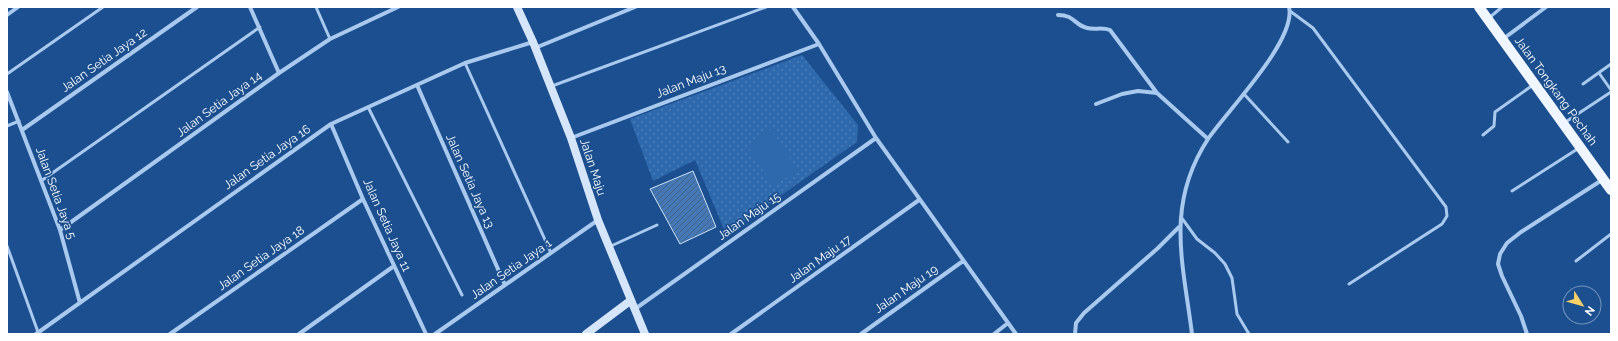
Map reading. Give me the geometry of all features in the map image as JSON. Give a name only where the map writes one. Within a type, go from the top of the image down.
[{"type":"main road","name":"Jalan Tongkang Pechah","points":[[1479,7],[1611,190]]},
{"type":"street","points":[[7,15],[18,7]]},
{"type":"street","name":"Jalan Setia Jaya 12","points":[[22,130],[197,7]]},
{"type":"street","points":[[250,7],[279,73]]},
{"type":"street","points":[[383,7],[386,12]]},
{"type":"street","name":"Jalan Setia Jaya 14","points":[[60,230],[279,73],[330,39],[398,7]]},
{"type":"street","name":"Jalan Maju","points":[[516,7],[534,45],[571,138],[598,220],[630,301],[645,334]]},
{"type":"street","name":"Jalan Setia Jaya 16","points":[[37,333],[331,124],[465,63],[534,45],[635,7]]},
{"type":"street","points":[[793,7],[819,44],[876,138],[1016,334]]},
{"type":"street","points":[[1503,39],[1546,7]]},
{"type":"street","points":[[1192,334],[1180,249],[1180,216],[1184,194],[1192,169],[1208,139],[1244,94],[1283,39],[1289,24],[1290,9]]},
{"type":"street","points":[[1058,15],[1067,15],[1087,28],[1105,28],[1110,30],[1157,93],[1208,139]]},
{"type":"street","name":"Jalan Maju 13","points":[[571,138],[819,44]]},
{"type":"street","name":"Jalan Setia Jaya 13","points":[[417,85],[505,285]]},
{"type":"street","points":[[1096,104],[1122,94],[1138,91],[1157,93]]},
{"type":"street","name":"Jalan Setia Jaya 5","points":[[7,92],[60,230],[80,303]]},
{"type":"street","name":"Jalan Setia Jaya 11","points":[[331,124],[363,199],[426,334]]},
{"type":"street","name":"Jalan Maju 15","points":[[634,310],[876,138]]},
{"type":"street","points":[[1527,334],[1521,316],[1502,276],[1498,264],[1500,254],[1507,243],[1521,232],[1603,179]]},
{"type":"street","name":"Jalan Setia Jaya 18","points":[[170,334],[363,199]]},
{"type":"street","name":"Jalan Maju 17","points":[[731,334],[920,200]]},
{"type":"street","name":"Jalan Setia Jaya 1","points":[[435,334],[598,220]]},
{"type":"street","points":[[1075,334],[1074,330],[1076,323],[1084,313],[1180,227]]},
{"type":"street","name":"Jalan Maju 19","points":[[861,334],[963,261]]},
{"type":"street","points":[[299,334],[394,266]]},
{"type":"street","points":[[586,334],[630,301]]},
{"type":"street","points":[[994,334],[1008,323]]},
{"type":"lane","points":[[7,74],[104,7]]},
{"type":"lane","points":[[316,7],[330,39]]},
{"type":"lane","points":[[550,87],[766,7]]},
{"type":"lane","points":[[1488,19],[1502,7]]},
{"type":"lane","points":[[1290,9],[1313,28],[1446,207],[1448,216],[1442,224],[1349,284]]},
{"type":"lane","points":[[41,180],[260,27]]},
{"type":"lane","points":[[465,63],[551,254]]},
{"type":"lane","points":[[1583,84],[1611,64]]},
{"type":"lane","points":[[1563,124],[1611,91],[1599,72]]},
{"type":"lane","points":[[1482,135],[1494,126],[1495,112],[1535,84]]},
{"type":"lane","points":[[1244,94],[1288,142]]},
{"type":"lane","points":[[368,107],[462,295]]},
{"type":"lane","points":[[7,126],[19,121]]},
{"type":"lane","points":[[1512,191],[1580,147]]},
{"type":"lane","points":[[1180,216],[1197,239],[1215,253],[1225,264],[1232,278],[1237,314],[1249,334]]},
{"type":"lane","points":[[609,247],[658,225]]},
{"type":"lane","points":[[1576,260],[1611,234]]},
{"type":"lane","points":[[7,246],[37,333]]},
{"type":"shaded area","points":[[802,55],[858,125],[857,142],[726,234],[695,160],[653,181],[630,119]]},
{"type":"shaded area","points":[[771,129],[798,170],[773,186],[747,145]]},
{"type":"building","points":[[693,171],[716,227],[680,244],[650,189]]}]
